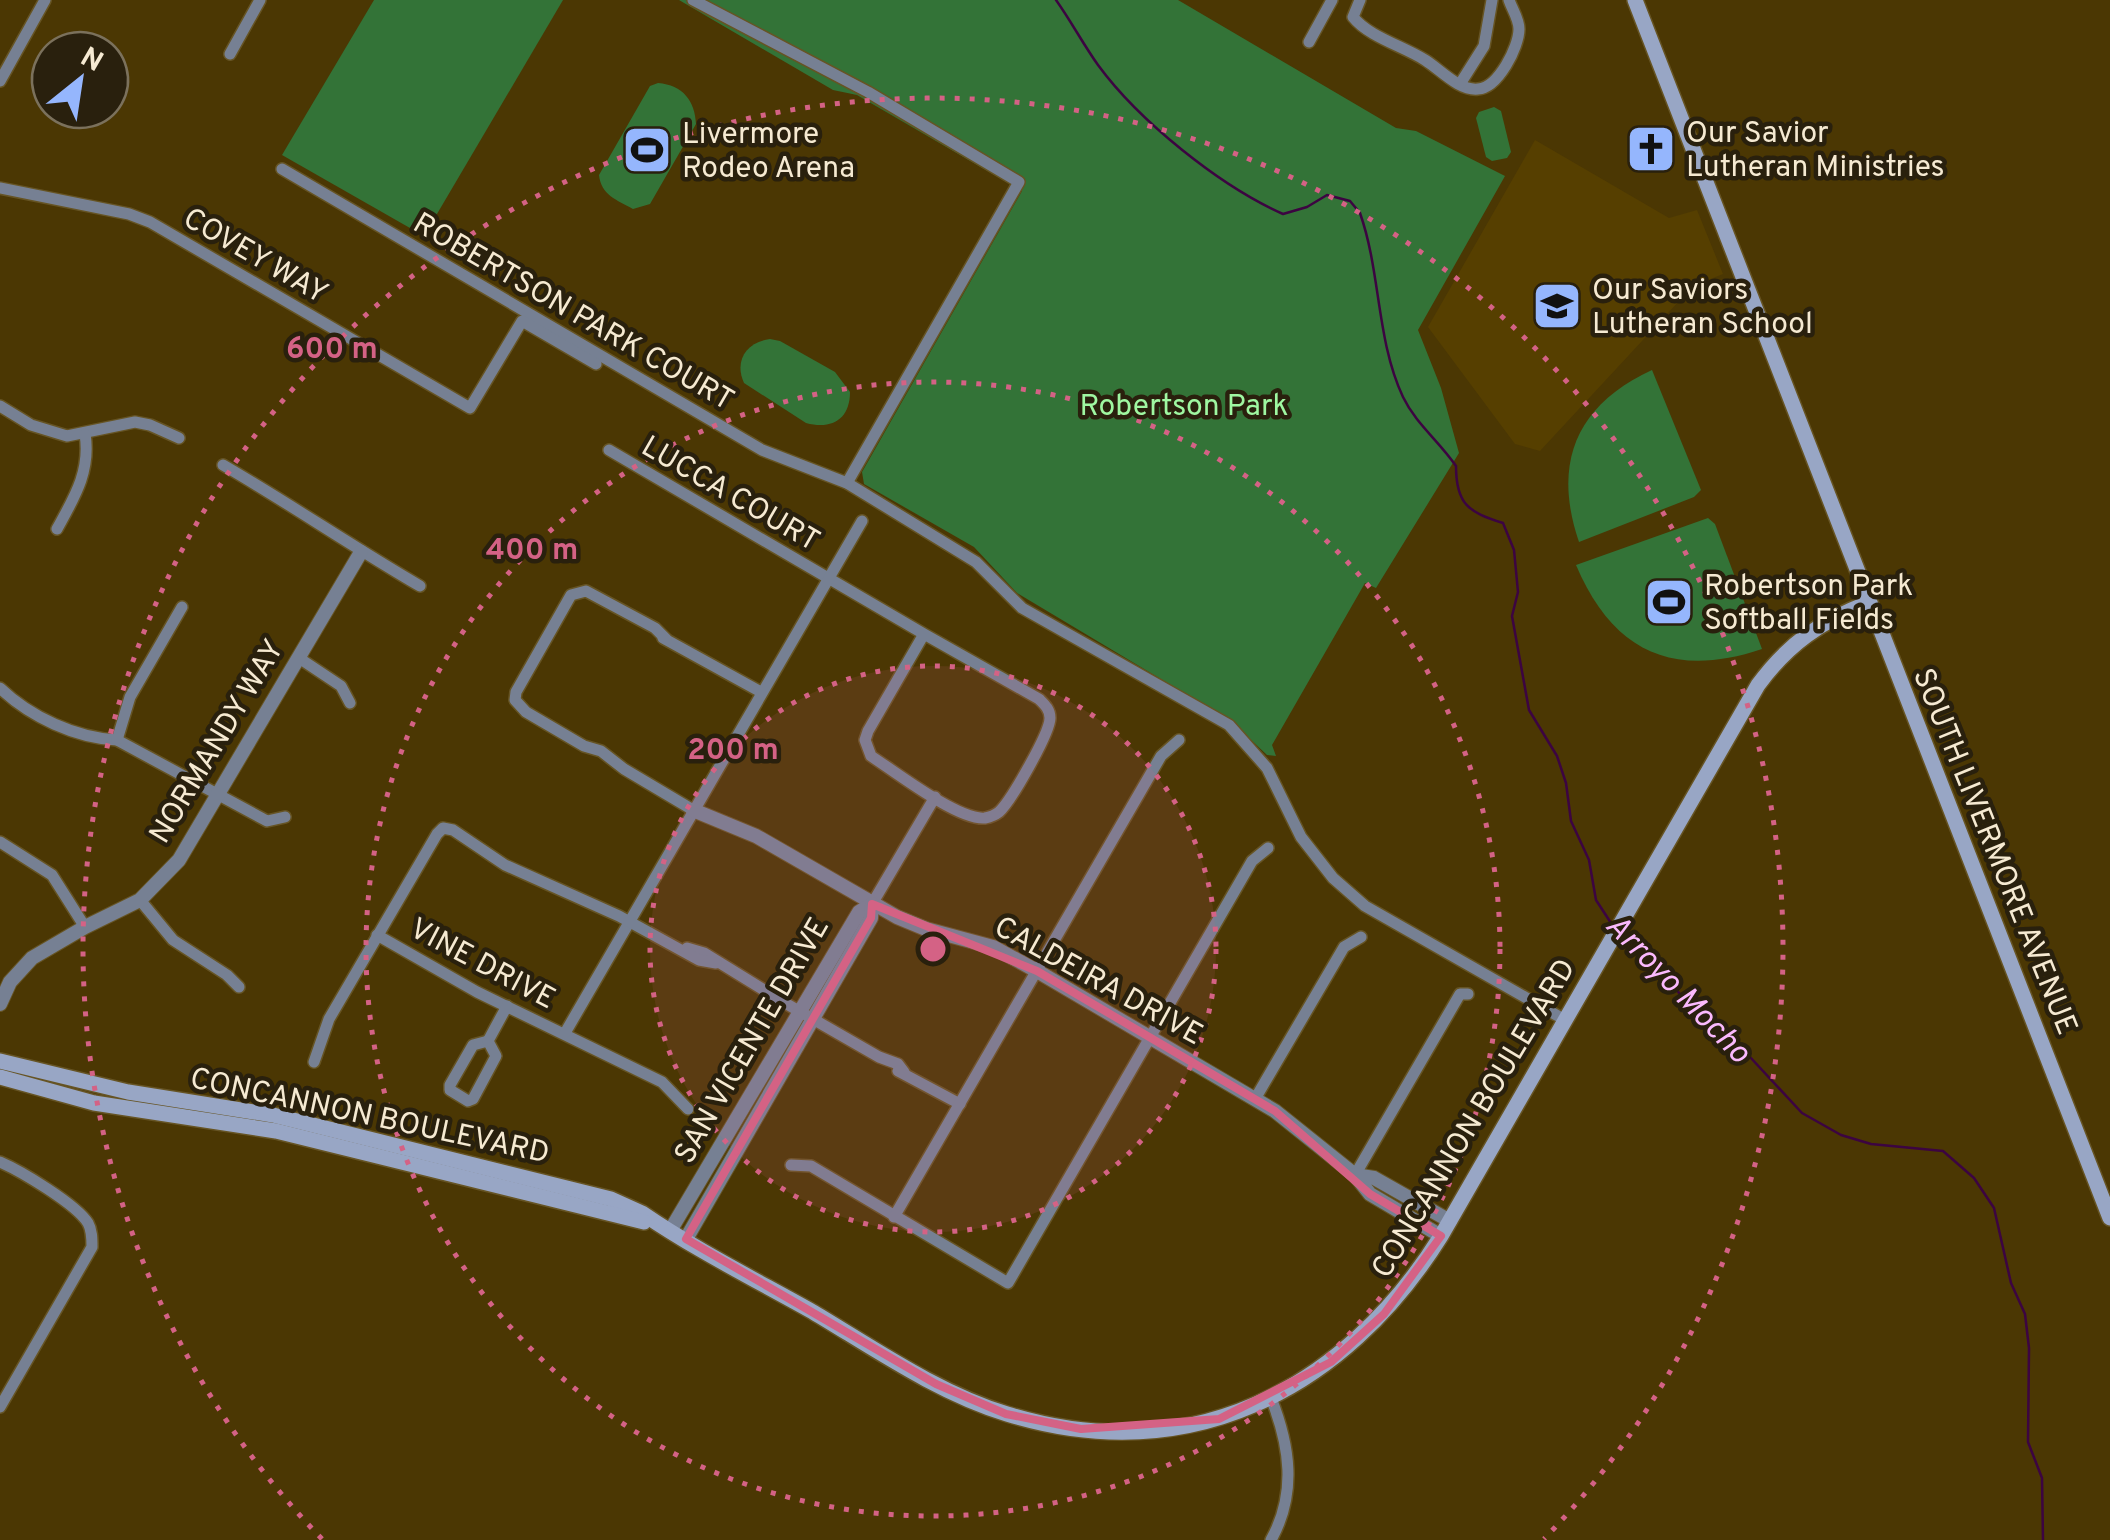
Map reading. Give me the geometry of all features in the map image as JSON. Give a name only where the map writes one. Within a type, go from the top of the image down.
[{"type":"main road","name":"SOUTH LIVERMORE AVENUE","points":[[1635,0],[2110,1218]]},
{"type":"main road","name":"CONCANNON BOULEVARD","points":[[0,1061],[128,1092],[272,1115],[581,1190],[627,1206],[936,1384],[1006,1414],[1043,1424],[1132,1431],[1219,1419],[1271,1398],[1332,1362],[1384,1314],[1450,1221],[1758,685],[1777,659],[1824,622],[1868,604]]},
{"type":"main road","name":"CONCANNON BOULEVARD","points":[[0,1077],[94,1103],[276,1132],[667,1229]]},
{"type":"street","points":[[0,81],[46,0]]},
{"type":"street","points":[[230,54],[260,0]]},
{"type":"street","points":[[694,0],[868,92],[1019,182],[847,482]]},
{"type":"street","points":[[1353,16],[1360,0]]},
{"type":"street","points":[[1460,84],[1484,46],[1492,0]]},
{"type":"street","points":[[1310,42],[1332,3],[1359,24],[1406,48],[1460,84],[1482,89],[1495,82],[1518,34],[1518,21],[1509,0]]},
{"type":"street","name":"ROBERTSON PARK COURT","points":[[282,169],[762,450],[847,482],[976,562],[1022,608],[1229,725],[1267,768],[1301,836],[1332,878],[1365,906],[1565,1020]]},
{"type":"street","name":"COVEY WAY","points":[[0,188],[129,214],[150,222],[470,408],[522,321],[596,364]]},
{"type":"street","points":[[0,406],[48,432],[86,434],[136,422],[150,424],[179,438]]},
{"type":"street","points":[[57,530],[78,490],[89,457],[86,434]]},
{"type":"street","name":"LUCCA COURT","points":[[608,450],[1039,698],[1050,715],[1047,729],[1005,804],[994,816],[969,816],[935,796]]},
{"type":"street","points":[[222,465],[305,512],[361,552],[420,586]]},
{"type":"street","points":[[565,1034],[862,522]]},
{"type":"street","name":"NORMANDY WAY","points":[[0,1004],[5,980],[32,958],[140,900],[179,860],[361,552]]},
{"type":"street","points":[[693,810],[624,769],[596,758],[584,746],[518,706],[516,692],[571,595],[586,591],[656,628],[666,639],[760,692]]},
{"type":"street","points":[[117,740],[130,698],[182,607]]},
{"type":"street","points":[[872,904],[935,796],[871,756],[866,740],[924,634]]},
{"type":"street","points":[[299,658],[341,686],[350,703]]},
{"type":"street","points":[[0,688],[12,700],[89,738],[117,740],[266,820],[285,817]]},
{"type":"street","points":[[894,1217],[1162,756],[1179,740]]},
{"type":"street","name":"CALDEIRA DRIVE","points":[[693,810],[756,836],[872,904],[926,930],[993,947],[1037,971],[1256,1099],[1355,1175],[1370,1194],[1441,1236]]},
{"type":"street","points":[[314,1062],[325,1026],[443,828],[494,855],[508,857],[518,868],[630,921],[700,960],[716,963],[879,1057],[898,1064],[904,1072],[960,1104]]},
{"type":"street","points":[[0,842],[52,875],[85,927]]},
{"type":"street","points":[[791,1164],[811,1166],[1008,1283],[1252,861],[1268,848]]},
{"type":"street","points":[[140,900],[174,940],[239,987]]},
{"type":"street","name":"SAN VICENTE DRIVE","points":[[686,1239],[807,1016],[858,912],[872,904]]},
{"type":"street","name":"VINE DRIVE","points":[[378,936],[507,1006],[662,1082],[688,1109]]},
{"type":"street","points":[[1256,1099],[1344,947],[1361,937]]},
{"type":"street","points":[[1355,1175],[1460,994],[1468,994]]},
{"type":"street","points":[[488,1041],[496,1056],[494,1063],[468,1101],[450,1090],[450,1085],[473,1045],[488,1041],[507,1006]]},
{"type":"street","name":"SAN VICENTE DRIVE","points":[[667,1229],[807,1016]]},
{"type":"street","points":[[0,1162],[19,1170],[78,1212],[88,1224],[92,1246],[0,1407]]},
{"type":"street","name":"CALDEIRA DRIVE","points":[[1355,1175],[1374,1178],[1450,1221]]},
{"type":"street","points":[[1271,1398],[1286,1438],[1290,1474],[1282,1517],[1271,1540]]},
{"type":"highlighted area","points":[[872,904],[1037,971],[1275,1111],[1370,1194],[1441,1236],[1384,1314],[1331,1362],[1219,1419],[1081,1429],[1006,1414],[936,1384],[686,1239],[871,918]]},
{"type":"shaded area","name":"Our Saviors Lutheran School","points":[[1535,140],[1669,218],[1697,210],[1723,274],[1693,286],[1540,451],[1515,444],[1428,327]]},
{"type":"green space","points":[[374,0],[563,0],[424,236],[282,155]]},
{"type":"green space","name":"Robertson Park","points":[[679,0],[1178,0],[1396,128],[1416,131],[1505,176],[1418,330],[1441,388],[1459,453],[1376,588],[1365,583],[1272,745],[1276,756],[1267,755],[1231,721],[1017,593],[974,547],[864,484],[862,472],[1022,191],[857,95],[833,90]]},
{"type":"green space","name":"Livermore Rodeo Arena","points":[[658,83],[674,87],[686,96],[696,124],[650,204],[633,209],[606,192],[599,175],[650,86]]},
{"type":"green space","points":[[1494,107],[1501,111],[1511,152],[1507,158],[1492,161],[1486,157],[1476,118],[1479,112]]},
{"type":"green space","points":[[770,339],[835,372],[850,392],[843,416],[824,425],[806,423],[744,383],[740,367],[744,354],[754,344]]},
{"type":"green space","name":"Robertson Park Softball Fields","points":[[1652,370],[1701,490],[1694,497],[1579,542],[1568,487],[1577,439],[1588,419],[1605,401]]},
{"type":"green space","name":"Robertson Park Softball Fields","points":[[1708,518],[1715,524],[1762,649],[1701,661],[1674,659],[1650,651],[1608,619],[1576,565]]},
{"type":"waterway","name":"Arroyo Mocho","points":[[1056,0],[1093,57],[1135,108],[1182,150],[1233,187],[1283,214],[1307,207],[1327,195],[1350,201],[1360,213],[1388,352],[1403,397],[1456,466],[1458,489],[1466,505],[1503,523],[1514,550],[1518,592],[1512,616],[1529,710],[1557,756],[1566,783],[1571,821],[1589,860],[1596,900],[1611,923]]},
{"type":"waterway","name":"Arroyo Mocho","points":[[1624,935],[1664,974],[1695,1013],[1732,1048],[1750,1057],[1802,1113],[1841,1135],[1871,1144],[1943,1151],[1974,1178],[1994,1208],[2011,1283],[2025,1314],[2029,1348],[2028,1442],[2042,1478],[2043,1540]]},
{"type":"place","name":"Our Savior Lutheran Ministries","points":[[1651,149]]},
{"type":"place","name":"Livermore Rodeo Arena","points":[[647,150]]},
{"type":"place","name":"Our Saviors Lutheran School","points":[[1557,306]]},
{"type":"place","name":"Robertson Park Softball Fields","points":[[1669,602]]}]
